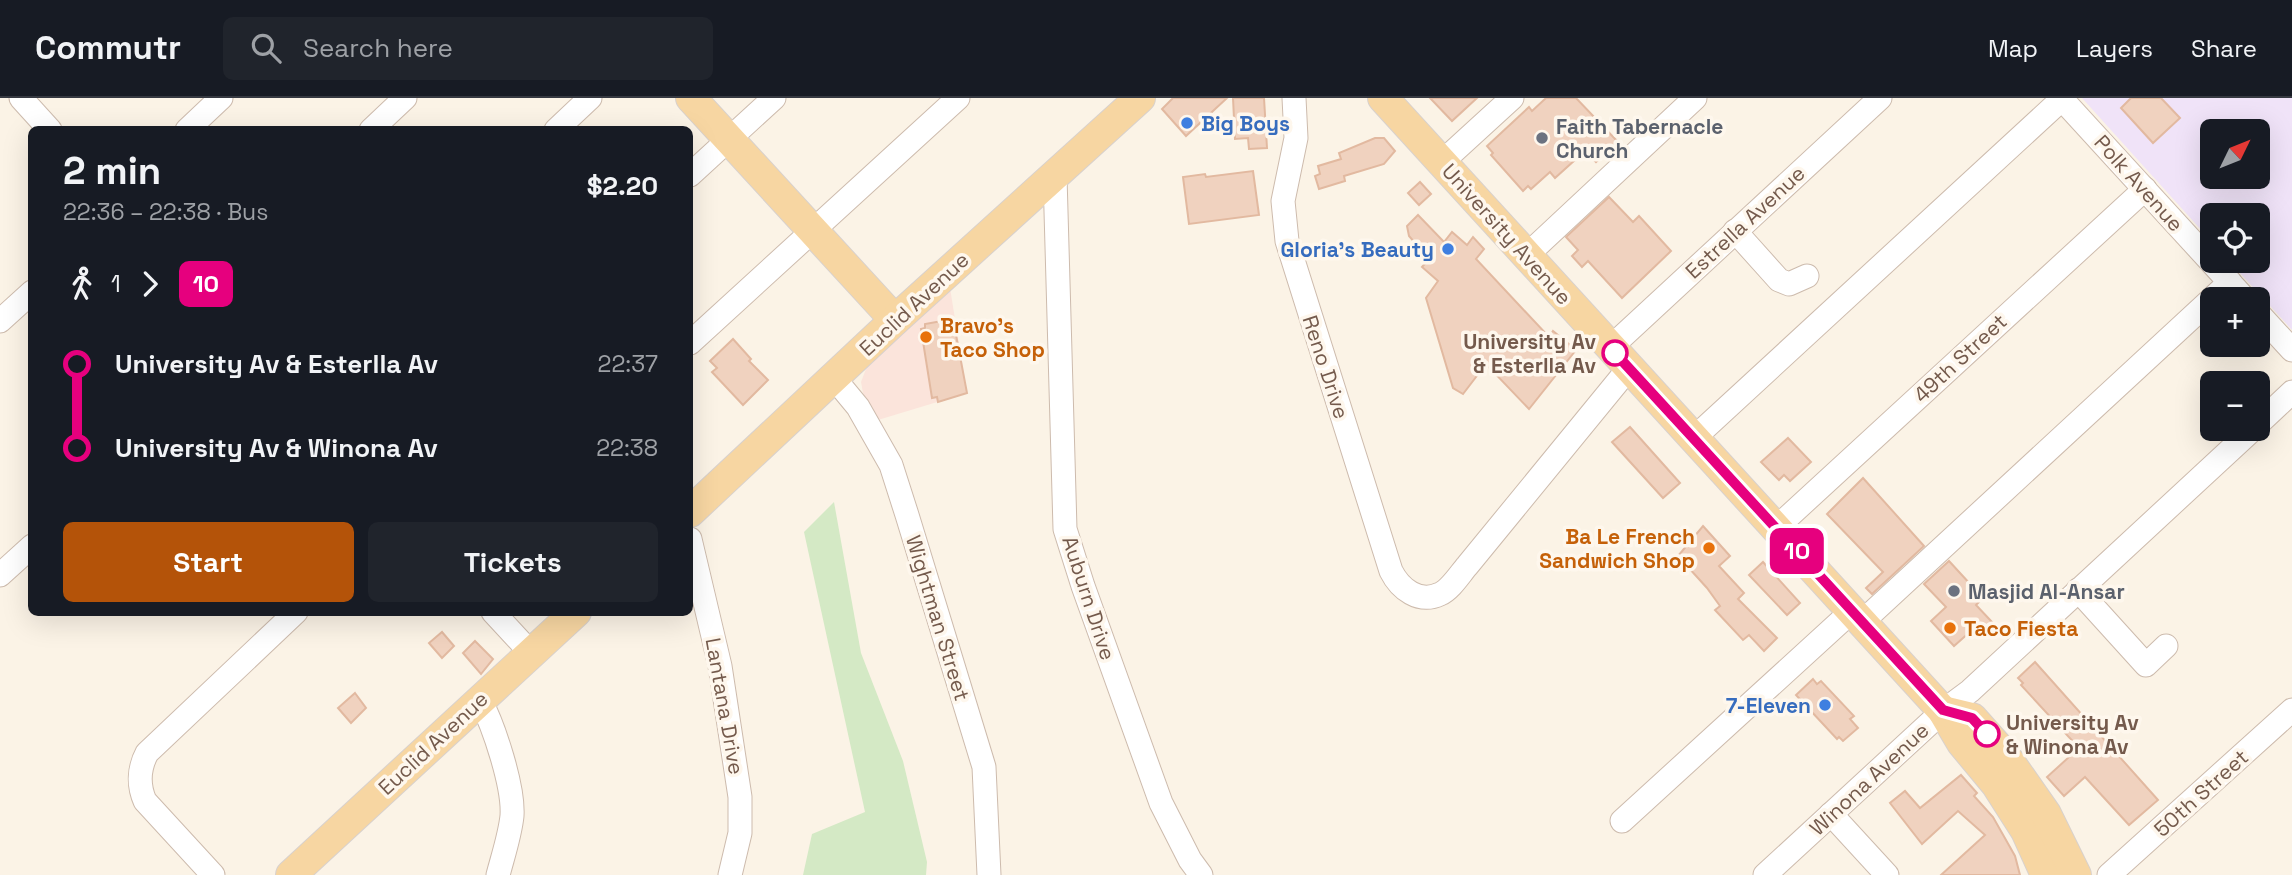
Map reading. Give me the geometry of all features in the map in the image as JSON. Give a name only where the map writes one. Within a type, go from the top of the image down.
[{"type":"main road","points":[[691,98],[895,320]]},
{"type":"main road","name":"Euclid Avenue","points":[[693,509],[895,320],[1140,98]]},
{"type":"main road","name":"University Avenue","points":[[1383,98],[1943,710],[1962,743],[1996,784],[2026,831],[2046,875]]},
{"type":"main road","name":"Euclid Avenue","points":[[291,875],[572,616]]},
{"type":"main road","name":"University Avenue","points":[[1943,710],[1972,718],[2004,754],[2046,814],[2076,875]]},
{"type":"main road","points":[[1996,784],[2007,786],[2016,793],[2035,816],[2046,814]]},
{"type":"street","points":[[191,126],[221,98]]},
{"type":"street","points":[[375,126],[405,98]]},
{"type":"street","points":[[560,126],[590,98]]},
{"type":"street","points":[[693,172],[774,98]]},
{"type":"street","points":[[693,340],[958,98]]},
{"type":"street","name":"Reno Drive","points":[[1294,98],[1296,138],[1283,201],[1287,241],[1391,571],[1399,585],[1414,595],[1423,598],[1442,594]]},
{"type":"street","points":[[1442,162],[1513,98]]},
{"type":"street","points":[[1527,255],[1695,98]]},
{"type":"street","name":"Estrella Avenue","points":[[1442,594],[1476,556],[1620,357],[1735,231],[1880,98]]},
{"type":"street","points":[[1694,438],[2062,98]]},
{"type":"street","name":"Polk Avenue","points":[[2062,98],[2234,287]]},
{"type":"street","points":[[29,101],[47,126]]},
{"type":"street","name":"Auburn Drive","points":[[1055,176],[1065,529],[1161,803],[1190,860],[1201,875]]},
{"type":"street","name":"49th Street","points":[[1776,528],[2145,189]]},
{"type":"street","points":[[1735,231],[1779,280],[1789,284],[1807,276]]},
{"type":"street","points":[[1622,821],[1857,617],[2230,282]]},
{"type":"street","points":[[0,321],[28,296]]},
{"type":"street","points":[[2270,326],[2292,350]]},
{"type":"street","name":"Wightman Street","points":[[834,378],[858,407],[891,465],[907,515],[984,767],[989,875]]},
{"type":"street","points":[[2270,413],[2292,392]]},
{"type":"street","name":"Winona Avenue","points":[[1765,875],[1943,710],[1970,691],[2240,441]]},
{"type":"street","points":[[0,575],[28,550]]},
{"type":"street","name":"Lantana Drive","points":[[693,551],[720,666],[740,797],[740,833],[730,875]]},
{"type":"street","points":[[2078,590],[2146,665],[2166,646]]},
{"type":"street","points":[[213,875],[145,801],[141,791],[141,764],[147,753],[292,616]]},
{"type":"street","points":[[496,616],[531,653]]},
{"type":"street","points":[[480,700],[492,724],[511,796],[512,816],[498,875]]},
{"type":"street","name":"50th Street","points":[[2109,875],[2283,725],[2292,710]]},
{"type":"street","points":[[1831,814],[1887,875]]},
{"type":"shaded area","points":[[2082,98],[2292,98],[2292,330],[2270,306],[2270,287],[2253,287],[2240,273],[2270,273],[2270,203],[2200,203],[2200,229]]},
{"type":"shaded area","points":[[950,288],[967,393],[878,420],[863,393],[861,382],[866,369],[877,354]]},
{"type":"green space","points":[[834,502],[861,653],[903,761],[927,862],[926,875],[803,875],[812,834],[865,812],[804,532]]},
{"type":"building","name":"Big Boys","points":[[1173,98],[1227,98],[1186,136],[1162,109]]},
{"type":"building","points":[[1233,98],[1264,98],[1267,148],[1249,149],[1248,138],[1235,139]]},
{"type":"building","points":[[1430,98],[1477,98],[1452,121]]},
{"type":"building","name":"Faith Tabernacle Church","points":[[1546,98],[1576,98],[1618,142],[1596,162],[1585,151],[1555,178],[1550,172],[1531,189],[1528,186],[1523,191],[1491,155],[1493,153],[1487,146],[1529,107],[1532,111]]},
{"type":"building","points":[[2131,98],[2161,98],[2180,118],[2153,143],[2121,108]]},
{"type":"building","points":[[1375,138],[1384,138],[1395,151],[1384,164],[1344,176],[1345,181],[1319,189],[1315,176],[1320,174],[1318,166],[1341,159],[1339,153]]},
{"type":"building","points":[[1253,171],[1259,215],[1189,224],[1183,177]]},
{"type":"building","points":[[1420,182],[1431,194],[1419,205],[1408,193]]},
{"type":"building","points":[[1609,197],[1633,222],[1639,216],[1671,251],[1622,298],[1588,261],[1582,267],[1572,256],[1578,250],[1566,237]]},
{"type":"building","points":[[1418,215],[1444,242],[1452,232],[1467,245],[1473,237],[1484,249],[1476,259],[1549,337],[1553,331],[1576,350],[1529,409],[1486,364],[1463,394],[1453,388],[1426,298],[1438,281],[1422,267],[1429,259],[1409,236],[1407,226]]},
{"type":"building","points":[[953,319],[967,393],[938,402],[937,397],[932,398],[921,329],[925,328],[925,324]]},
{"type":"building","points":[[733,339],[751,359],[749,361],[768,380],[743,405],[712,372],[717,368],[710,361]]},
{"type":"building","points":[[1630,427],[1680,483],[1663,498],[1612,442]]},
{"type":"building","points":[[1788,438],[1811,462],[1790,481],[1784,475],[1779,480],[1761,462]]},
{"type":"building","points":[[1863,478],[1924,546],[1872,594],[1866,588],[1883,572],[1827,514]]},
{"type":"building","points":[[1703,526],[1730,556],[1719,566],[1744,593],[1738,599],[1777,638],[1764,651],[1749,635],[1743,640],[1715,610],[1720,606],[1678,556]]},
{"type":"building","name":"Masjid Al-Ansar","points":[[1949,561],[1983,598],[1976,605],[1992,622],[1978,636],[1972,630],[1954,646],[1931,621],[1946,607],[1924,584]]},
{"type":"building","points":[[1763,562],[1800,603],[1787,615],[1749,575]]},
{"type":"building","points":[[442,632],[454,646],[442,658],[429,643]]},
{"type":"building","points":[[475,641],[493,659],[481,674],[463,653]]},
{"type":"building","points":[[2035,662],[2158,800],[2129,825],[2085,777],[2064,796],[2047,777],[2079,748],[2021,685],[2023,683],[2018,678]]},
{"type":"building","name":"7-Eleven","points":[[1813,679],[1817,684],[1821,681],[1854,716],[1850,719],[1858,728],[1843,741],[1839,737],[1837,739],[1796,695]]},
{"type":"building","points":[[355,693],[366,708],[351,723],[338,708]]},
{"type":"building","points":[[1961,775],[1977,793],[1974,796],[1993,817],[2015,856],[2020,875],[1941,875],[1985,835],[1958,811],[1922,844],[1890,803],[1905,791],[1920,808]]},
{"type":"bus line","name":"10","points":[[1615,353],[1943,710],[1972,718],[1987,734]]},
{"type":"place","name":"Big Boys","points":[[1187,123]]},
{"type":"place","name":"Faith Tabernacle Church","points":[[1542,138]]},
{"type":"place","name":"Gloria's Beauty","points":[[1448,249]]},
{"type":"place","name":"Bravo's Taco Shop","points":[[926,337]]},
{"type":"place","name":"University Av & Esterlla Av","points":[[1615,353]]},
{"type":"place","name":"Ba Le French Sandwich Shop","points":[[1709,548]]},
{"type":"place","name":"Masjid Al-Ansar","points":[[1954,591]]},
{"type":"place","name":"Taco Fiesta","points":[[1950,628]]},
{"type":"place","name":"7-Eleven","points":[[1825,705]]},
{"type":"place","name":"University Av & Winona Av","points":[[1987,734]]}]
